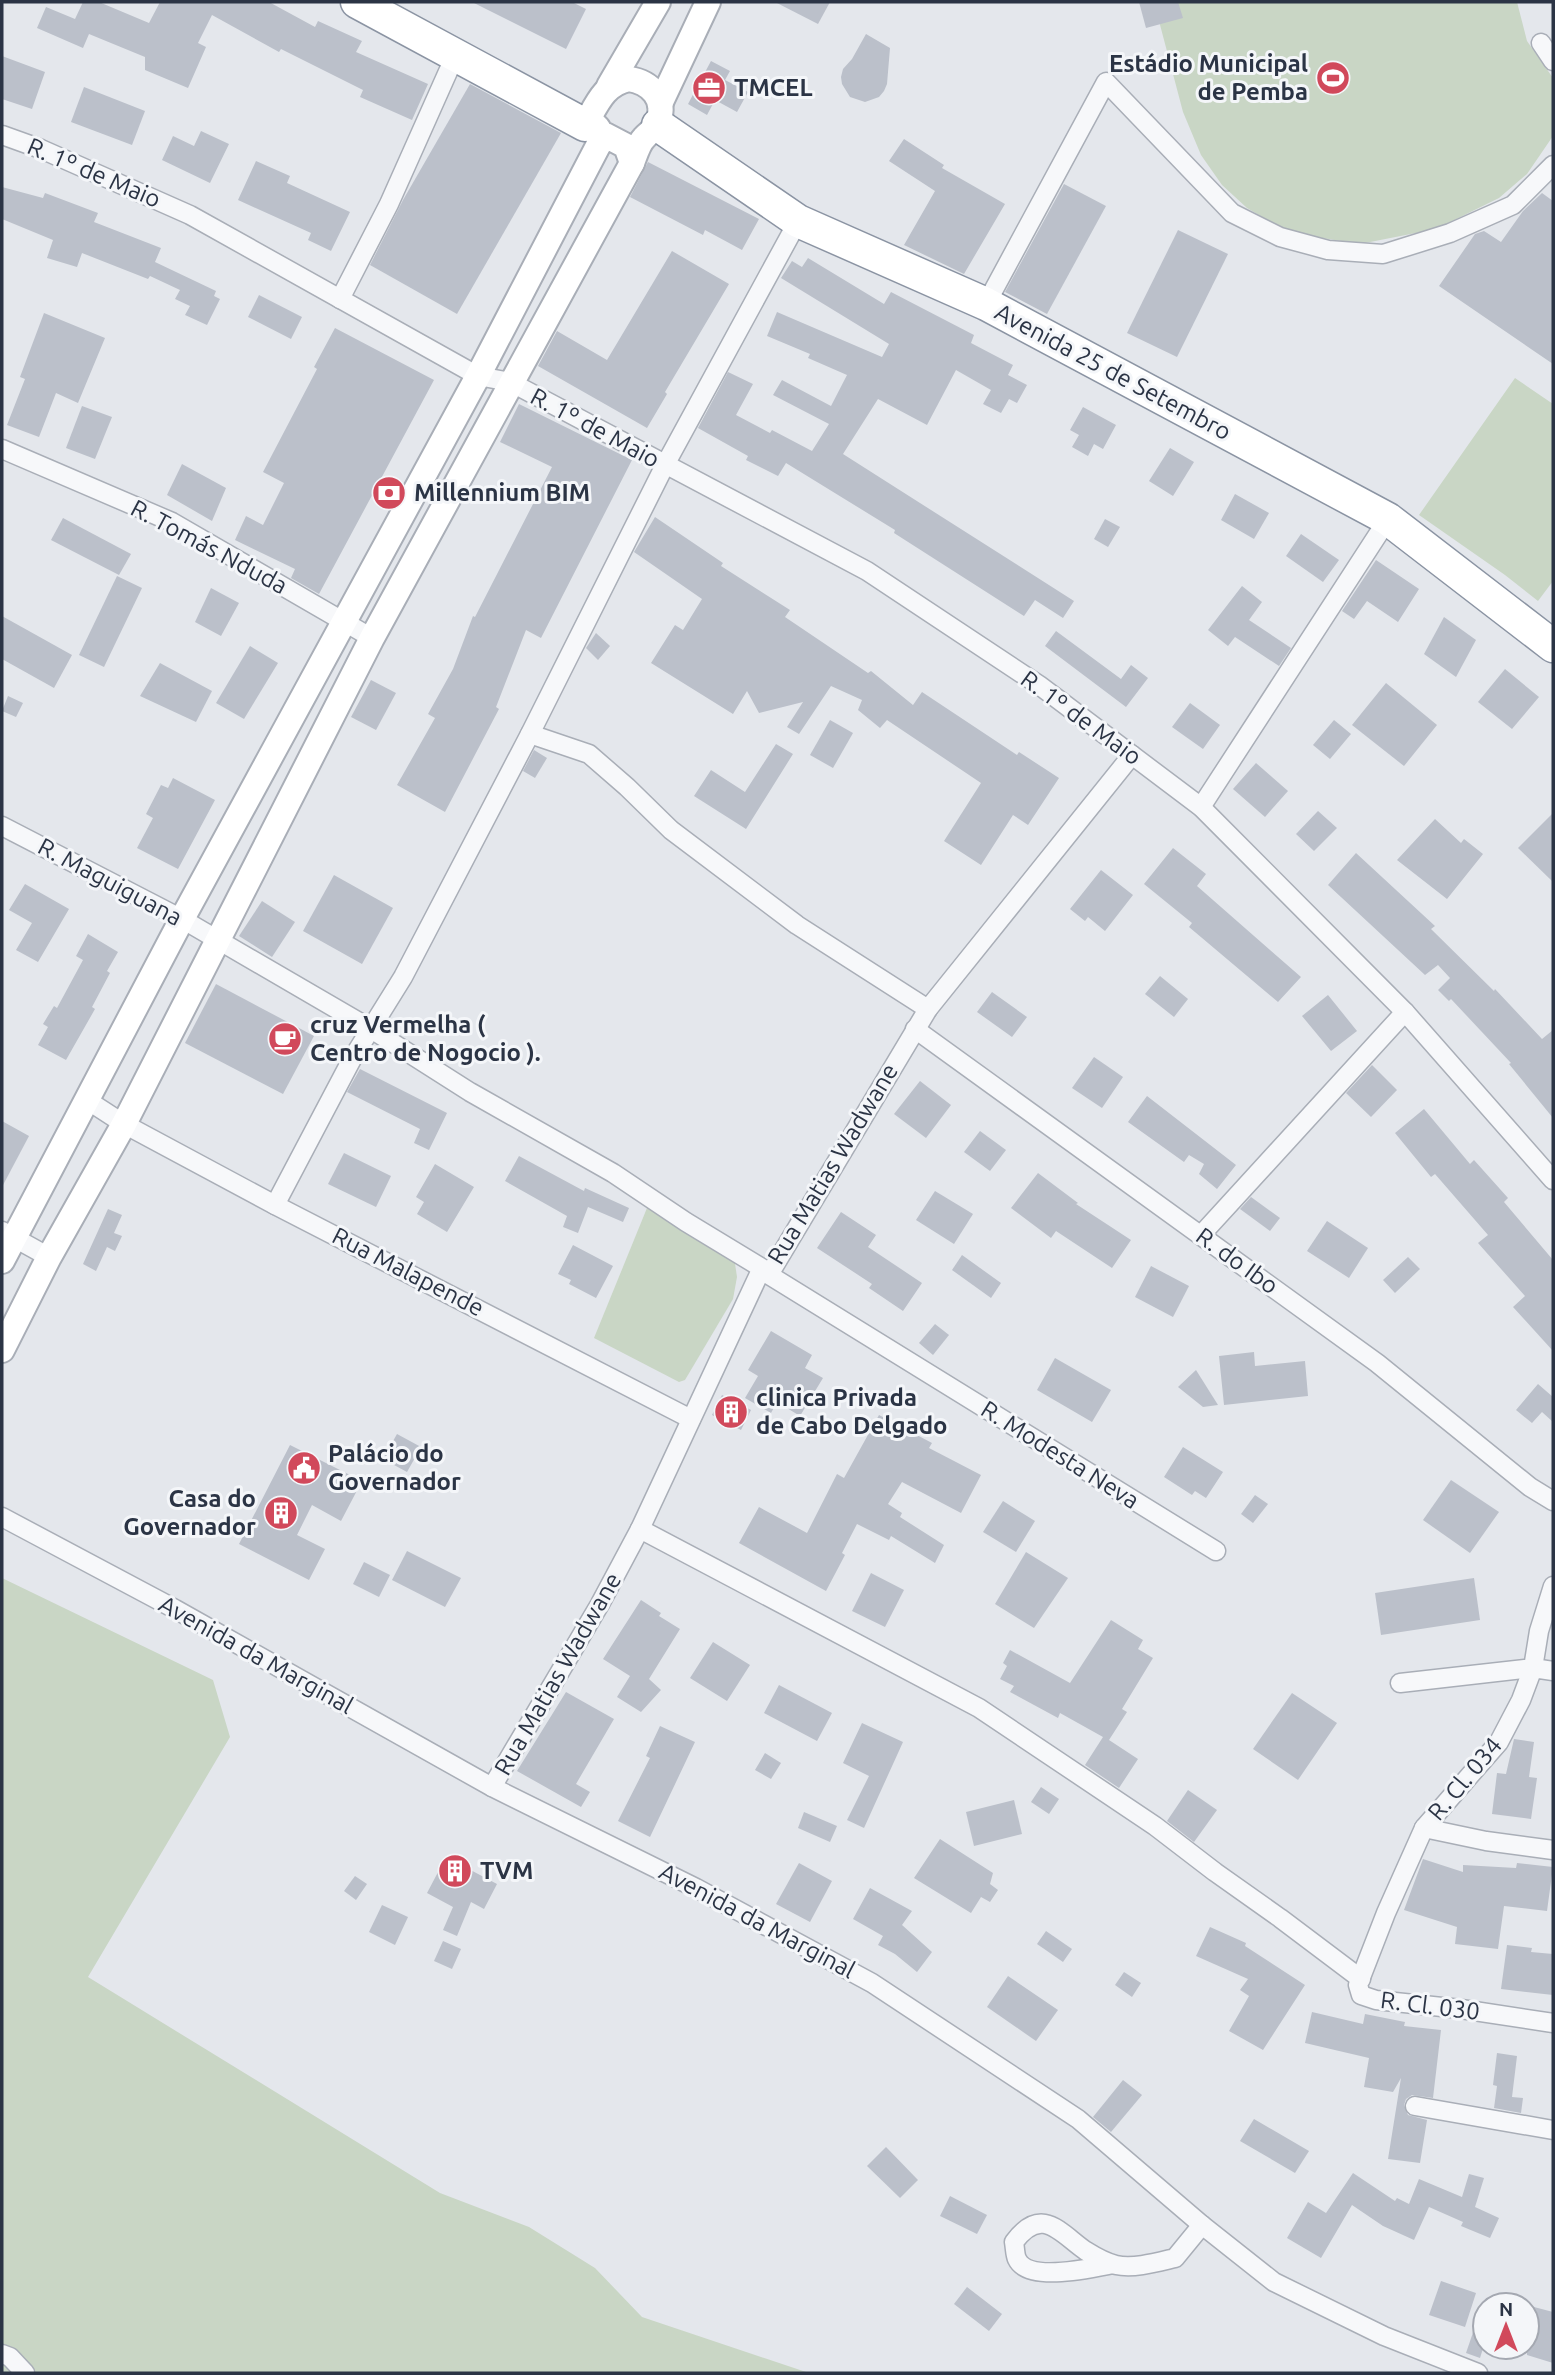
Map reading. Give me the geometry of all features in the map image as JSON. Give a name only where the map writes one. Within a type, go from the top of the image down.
[{"type":"highway","points":[[356,2],[592,134]]},
{"type":"highway","name":"Avenida 25 de Setembro","points":[[659,114],[798,221],[986,304],[1388,519],[1550,636]]},
{"type":"street","points":[[2,1262],[8,1234],[87,1100],[478,376],[592,134],[603,92],[658,2]]},
{"type":"street","points":[[2,1350],[124,1124],[372,638],[659,114],[708,2]]},
{"type":"street","points":[[1541,43],[1553,61]]},
{"type":"street","points":[[340,299],[389,204],[455,56]]},
{"type":"street","points":[[609,86],[618,81],[639,81],[649,86],[659,114]]},
{"type":"street","points":[[986,304],[1107,82],[1232,213],[1280,237],[1328,250],[1383,254],[1450,233],[1513,205],[1553,165]]},
{"type":"street","points":[[592,134],[605,135],[626,146],[632,163]]},
{"type":"street","name":"R. 1º de Maio","points":[[2,135],[41,149],[190,215],[478,376],[510,382],[867,570],[1039,685],[1201,807],[1405,1012],[1553,1180]]},
{"type":"street","points":[[275,1205],[352,1059],[402,977],[530,734],[665,465],[798,221]]},
{"type":"street","name":"R. Tomás Nduda","points":[[2,449],[172,522],[372,638]]},
{"type":"street","points":[[1201,807],[1388,519]]},
{"type":"street","points":[[530,734],[589,754],[671,830],[797,925],[928,1009]]},
{"type":"street","name":"Rua Matias Wadwane","points":[[492,1787],[600,1604],[640,1529],[691,1419],[766,1272],[915,1029],[928,1009],[1132,755]]},
{"type":"street","name":"R. Maguiguana","points":[[2,826],[183,919],[371,1029]]},
{"type":"street","points":[[1201,1235],[1405,1012]]},
{"type":"street","name":"R. Modesta Neva","points":[[371,1029],[470,1092],[623,1179],[686,1222],[1216,1551]]},
{"type":"street","name":"R. do Ibo","points":[[915,1029],[1377,1363],[1530,1487],[1553,1501]]},
{"type":"street","name":"Rua Malapende","points":[[87,1100],[124,1124],[275,1205],[691,1419]]},
{"type":"street","points":[[8,1234],[50,1257]]},
{"type":"street","name":"Avenida da Marginal","points":[[2,1517],[175,1609],[492,1787],[696,1888],[872,1983],[1078,2119],[1202,2225],[1274,2282],[1384,2336],[1478,2373]]},
{"type":"street","points":[[640,1529],[979,1708],[1155,1826],[1361,1979]]},
{"type":"street","name":"R. Cl. 034","points":[[1553,1586],[1539,1631],[1533,1668],[1521,1700],[1499,1742],[1424,1828],[1486,1841],[1553,1850]]},
{"type":"street","points":[[1400,1683],[1533,1668],[1553,1671]]},
{"type":"street","name":"R. Cl. 030","points":[[1424,1828],[1358,1990],[1366,1998],[1553,2023]]},
{"type":"street","points":[[1415,2106],[1553,2130]]},
{"type":"street","points":[[1113,2264],[1086,2251],[1068,2234],[1052,2225],[1034,2225],[1023,2230],[1014,2242],[1017,2260],[1027,2270],[1042,2273],[1113,2264],[1126,2266],[1175,2258],[1202,2225]]},
{"type":"street","points":[[2,2354],[10,2357],[25,2373]]},
{"type":"green space","points":[[1154,2],[1517,2],[1527,41],[1553,78],[1553,136],[1527,174],[1499,198],[1436,229],[1360,244],[1281,228],[1247,208],[1222,185],[1201,155],[1183,112]]},
{"type":"green space","points":[[1515,378],[1553,404],[1553,581],[1538,601],[1419,515]]},
{"type":"green space","points":[[647,1208],[734,1257],[737,1277],[733,1299],[685,1380],[679,1382],[594,1338]]},
{"type":"green space","points":[[2,1578],[213,1680],[230,1737],[88,1977],[440,2193],[529,2227],[595,2268],[642,2317],[809,2373],[2,2373]]},
{"type":"building","points":[[83,2],[99,2],[149,23],[160,2],[269,2],[315,27],[318,21],[362,41],[356,52],[428,84],[412,120],[360,97],[363,90],[281,49],[279,52],[212,15],[198,43],[206,47],[188,88],[145,70],[145,57],[89,34],[83,48],[37,28],[46,7],[75,19]]},
{"type":"building","points":[[472,2],[572,2],[586,9],[566,49]]},
{"type":"building","points":[[775,2],[830,2],[818,24]]},
{"type":"building","points":[[1139,2],[1178,2],[1183,18],[1146,28]]},
{"type":"building","points":[[866,34],[890,48],[884,91],[879,97],[865,102],[850,97],[841,77],[843,69]]},
{"type":"building","points":[[2,56],[45,72],[32,109],[2,99]]},
{"type":"building","name":"TMCEL","points":[[711,61],[730,71],[725,80],[748,92],[737,112],[715,100],[707,115],[688,104]]},
{"type":"building","points":[[470,84],[561,133],[457,314],[370,265],[403,200]]},
{"type":"building","points":[[84,87],[145,111],[132,145],[71,122]]},
{"type":"building","points":[[201,131],[229,144],[210,183],[162,160],[173,136],[194,146]]},
{"type":"building","points":[[904,139],[944,165],[942,168],[1005,204],[964,274],[904,245],[935,191],[889,161]]},
{"type":"building","points":[[256,161],[290,176],[287,183],[350,212],[331,251],[308,240],[311,233],[238,200]]},
{"type":"building","points":[[648,162],[759,219],[742,250],[705,230],[703,235],[630,197]]},
{"type":"building","points":[[1064,184],[1106,206],[1047,314],[1005,292]]},
{"type":"building","points":[[2,187],[43,198],[45,193],[98,213],[94,222],[161,248],[155,262],[216,291],[214,296],[220,299],[207,325],[185,315],[190,306],[175,299],[180,290],[150,276],[148,279],[82,253],[77,267],[47,258],[53,240],[2,219]]},
{"type":"building","points":[[1542,193],[1553,201],[1553,364],[1439,286],[1475,234],[1484,231],[1501,242],[1523,211]]},
{"type":"building","points":[[1178,230],[1228,254],[1177,357],[1127,333]]},
{"type":"building","points":[[672,251],[729,284],[665,392],[667,394],[647,428],[538,366],[557,331],[607,360]]},
{"type":"building","points":[[808,258],[884,304],[891,292],[974,335],[971,343],[1013,365],[1008,375],[1027,385],[1017,403],[1009,399],[1001,413],[983,404],[991,390],[956,370],[927,425],[878,399],[843,454],[1074,601],[1063,618],[1035,600],[1024,616],[894,533],[895,530],[786,463],[778,476],[746,460],[748,456],[698,428],[728,372],[753,384],[736,415],[812,451],[829,424],[773,395],[782,380],[831,406],[847,375],[808,358],[810,354],[767,336],[777,312],[882,357],[889,344],[781,278],[792,261],[802,267]]},
{"type":"building","points":[[259,295],[302,317],[291,339],[248,317]]},
{"type":"building","points":[[44,313],[105,338],[78,403],[56,393],[39,437],[7,425],[25,379],[20,377]]},
{"type":"building","points":[[335,328],[434,380],[319,594],[291,578],[295,569],[235,540],[246,516],[263,525],[284,483],[263,472],[317,369],[314,367]]},
{"type":"building","points":[[519,404],[632,460],[541,638],[526,630],[496,707],[499,709],[445,812],[397,785],[435,718],[428,714],[453,669],[473,616],[475,617],[552,467],[500,442]]},
{"type":"building","points":[[82,406],[112,417],[95,459],[66,448]]},
{"type":"building","points":[[1083,407],[1116,425],[1103,449],[1094,444],[1088,456],[1072,447],[1079,435],[1070,430]]},
{"type":"building","points":[[1170,448],[1194,462],[1173,496],[1149,481]]},
{"type":"building","points":[[182,464],[226,488],[212,521],[167,495]]},
{"type":"building","points":[[1235,494],[1269,513],[1254,539],[1221,520]]},
{"type":"building","points":[[655,517],[723,563],[721,566],[790,610],[785,617],[868,673],[871,671],[913,705],[922,692],[1017,755],[1019,752],[1059,778],[1028,825],[1013,815],[981,865],[944,841],[981,783],[887,720],[880,728],[858,710],[862,700],[831,686],[799,734],[787,727],[803,702],[759,713],[747,691],[733,714],[651,663],[675,625],[683,630],[702,599],[634,552]]},
{"type":"building","points":[[63,518],[131,554],[119,575],[51,540]]},
{"type":"building","points":[[1105,519],[1120,527],[1108,547],[1094,539]]},
{"type":"building","points":[[1301,534],[1339,560],[1323,582],[1286,556]]},
{"type":"building","points":[[1376,560],[1419,589],[1398,622],[1367,601],[1354,619],[1342,611]]},
{"type":"building","points":[[117,576],[142,588],[104,667],[79,655]]},
{"type":"building","points":[[1242,586],[1262,602],[1249,620],[1291,648],[1279,666],[1235,637],[1228,646],[1208,630]]},
{"type":"building","points":[[211,588],[239,603],[221,636],[195,622]]},
{"type":"building","points":[[2,616],[72,655],[54,688],[2,659]]},
{"type":"building","points":[[1444,617],[1476,640],[1456,677],[1424,654]]},
{"type":"building","points":[[1056,631],[1121,679],[1131,665],[1148,678],[1126,707],[1045,646]]},
{"type":"building","points":[[596,633],[610,646],[598,660],[586,648]]},
{"type":"building","points":[[250,646],[278,663],[244,719],[216,703]]},
{"type":"building","points":[[160,663],[212,691],[196,722],[140,696]]},
{"type":"building","points":[[1505,669],[1539,697],[1512,729],[1478,702]]},
{"type":"building","points":[[371,680],[396,693],[376,730],[351,717]]},
{"type":"building","points":[[1386,683],[1437,725],[1404,766],[1352,725]]},
{"type":"building","points":[[8,696],[23,703],[16,717],[2,711]]},
{"type":"building","points":[[1190,703],[1220,725],[1203,749],[1172,727]]},
{"type":"building","points":[[830,720],[853,733],[833,768],[810,755]]},
{"type":"building","points":[[1334,720],[1351,734],[1330,759],[1313,745]]},
{"type":"building","points":[[776,744],[793,754],[746,829],[694,796],[711,770],[745,792]]},
{"type":"building","points":[[534,750],[547,758],[535,778],[523,771]]},
{"type":"building","points":[[1256,763],[1288,791],[1265,817],[1233,789]]},
{"type":"building","points":[[173,778],[215,800],[178,869],[137,848],[153,818],[146,814],[161,785],[168,788]]},
{"type":"building","points":[[1318,811],[1337,828],[1314,851],[1296,834]]},
{"type":"building","points":[[1553,813],[1553,882],[1518,848]]},
{"type":"building","points":[[1435,819],[1461,843],[1464,839],[1483,854],[1447,899],[1397,860]]},
{"type":"building","points":[[1173,848],[1206,874],[1197,886],[1301,977],[1278,1002],[1189,927],[1192,923],[1144,884]]},
{"type":"building","points":[[1356,853],[1435,926],[1431,929],[1494,991],[1495,989],[1542,1039],[1553,1030],[1553,1118],[1509,1064],[1511,1063],[1451,999],[1449,1001],[1438,990],[1450,978],[1438,965],[1425,975],[1328,885]]},
{"type":"building","points":[[1101,870],[1133,895],[1105,931],[1088,917],[1085,921],[1070,909]]},
{"type":"building","points":[[334,875],[393,908],[362,964],[303,931]]},
{"type":"building","points":[[25,884],[69,909],[38,962],[16,950],[32,923],[9,910]]},
{"type":"building","points":[[262,901],[295,922],[272,957],[239,936]]},
{"type":"building","points":[[88,934],[118,952],[92,1007],[95,1009],[66,1060],[38,1045],[48,1027],[43,1024],[54,1006],[57,1008],[83,960],[76,956]]},
{"type":"building","points":[[1160,976],[1188,999],[1174,1017],[1145,994]]},
{"type":"building","name":"cruz Vermelha ( Centro de Nogocio ).","points":[[216,984],[314,1036],[283,1094],[185,1043]]},
{"type":"building","points":[[992,992],[1027,1017],[1012,1037],[977,1012]]},
{"type":"building","points":[[1328,995],[1357,1031],[1331,1051],[1302,1016]]},
{"type":"building","points":[[1094,1057],[1123,1077],[1102,1108],[1072,1088]]},
{"type":"building","points":[[1372,1065],[1397,1090],[1371,1117],[1346,1093]]},
{"type":"building","points":[[360,1069],[447,1113],[429,1150],[414,1143],[420,1129],[347,1092]]},
{"type":"building","points":[[920,1081],[951,1105],[926,1138],[894,1114]]},
{"type":"building","points":[[1147,1096],[1236,1165],[1217,1189],[1199,1174],[1204,1164],[1189,1155],[1184,1162],[1128,1122]]},
{"type":"building","points":[[1424,1109],[1470,1164],[1474,1160],[1508,1198],[1504,1202],[1553,1260],[1553,1351],[1513,1307],[1525,1296],[1478,1243],[1488,1235],[1435,1174],[1431,1177],[1395,1133]]},
{"type":"building","points":[[2,1121],[29,1136],[2,1187]]},
{"type":"building","points":[[980,1131],[1006,1150],[990,1171],[964,1152]]},
{"type":"building","points":[[344,1153],[391,1176],[376,1207],[328,1184]]},
{"type":"building","points":[[519,1156],[584,1191],[585,1188],[629,1208],[623,1222],[588,1207],[578,1233],[563,1227],[567,1216],[505,1181]]},
{"type":"building","points":[[435,1164],[474,1187],[447,1232],[417,1214],[424,1202],[416,1197]]},
{"type":"building","points":[[1038,1173],[1078,1203],[1076,1204],[1131,1240],[1112,1268],[1056,1231],[1051,1238],[1011,1208]]},
{"type":"building","points":[[935,1191],[973,1214],[954,1244],[916,1220]]},
{"type":"building","points":[[1251,1197],[1280,1218],[1270,1231],[1240,1209]]},
{"type":"building","points":[[108,1209],[122,1215],[114,1233],[122,1236],[115,1251],[107,1247],[96,1271],[83,1264]]},
{"type":"building","points":[[841,1212],[876,1235],[868,1247],[922,1283],[903,1311],[869,1288],[872,1284],[817,1248]]},
{"type":"building","points":[[1327,1221],[1368,1248],[1349,1278],[1307,1251]]},
{"type":"building","points":[[573,1245],[613,1266],[596,1298],[569,1284],[571,1280],[558,1274]]},
{"type":"building","points":[[962,1255],[1001,1283],[991,1298],[952,1270]]},
{"type":"building","points":[[1408,1257],[1420,1269],[1395,1293],[1383,1280]]},
{"type":"building","points":[[1151,1266],[1189,1286],[1173,1317],[1135,1297]]},
{"type":"building","points":[[935,1324],[949,1335],[933,1355],[919,1343]]},
{"type":"building","points":[[771,1331],[812,1355],[805,1368],[823,1378],[800,1416],[777,1402],[771,1413],[745,1398],[758,1376],[748,1370]]},
{"type":"building","points":[[1254,1352],[1255,1366],[1305,1361],[1308,1396],[1224,1405],[1219,1356]]},
{"type":"building","points":[[1055,1358],[1111,1390],[1092,1422],[1037,1390]]},
{"type":"building","points":[[1196,1370],[1218,1405],[1203,1407],[1178,1387]]},
{"type":"building","points":[[1538,1384],[1553,1397],[1553,1422],[1542,1412],[1532,1423],[1516,1410]]},
{"type":"building","name":"clinica Privada de Cabo Delgado","points":[[722,1395],[751,1410],[741,1430],[712,1415]]},
{"type":"building","points":[[879,1415],[932,1443],[929,1448],[981,1475],[961,1513],[902,1482],[888,1504],[902,1513],[900,1517],[944,1545],[935,1563],[891,1536],[889,1540],[857,1524],[842,1553],[845,1555],[826,1591],[739,1543],[759,1507],[807,1533],[837,1474],[844,1478]]},
{"type":"building","points":[[397,1434],[421,1447],[407,1472],[383,1459]]},
{"type":"building","name":"Casa do Governador","points":[[290,1445],[362,1481],[341,1521],[312,1505],[297,1535],[325,1549],[309,1580],[239,1544]]},
{"type":"building","points":[[1183,1447],[1223,1472],[1206,1498],[1195,1491],[1192,1495],[1164,1477]]},
{"type":"building","points":[[1451,1480],[1499,1512],[1470,1553],[1423,1520]]},
{"type":"building","points":[[1255,1495],[1268,1504],[1253,1523],[1241,1514]]},
{"type":"building","points":[[1003,1501],[1035,1521],[1016,1552],[983,1532]]},
{"type":"building","points":[[407,1551],[461,1578],[445,1607],[392,1580]]},
{"type":"building","points":[[1026,1552],[1068,1578],[1034,1628],[995,1604]]},
{"type":"building","points":[[364,1562],[390,1575],[379,1597],[353,1584]]},
{"type":"building","points":[[871,1573],[904,1590],[885,1627],[852,1611]]},
{"type":"building","points":[[1474,1578],[1480,1620],[1381,1635],[1375,1593]]},
{"type":"building","points":[[641,1600],[680,1629],[649,1679],[661,1690],[641,1712],[617,1697],[630,1676],[603,1659]]},
{"type":"building","points":[[1111,1620],[1143,1640],[1138,1649],[1153,1658],[1122,1709],[1127,1712],[1109,1740],[1138,1759],[1119,1788],[1085,1765],[1103,1737],[1060,1713],[1058,1718],[1010,1692],[1014,1686],[1000,1679],[1007,1666],[1003,1663],[1010,1650],[1070,1683]]},
{"type":"building","points":[[713,1642],[750,1665],[727,1701],[690,1678]]},
{"type":"building","points":[[779,1685],[832,1713],[817,1741],[764,1713]]},
{"type":"building","points":[[566,1692],[614,1719],[576,1784],[590,1792],[581,1807],[517,1771]]},
{"type":"building","points":[[1292,1693],[1337,1723],[1298,1780],[1253,1749]]},
{"type":"building","points":[[862,1723],[903,1742],[864,1828],[847,1820],[869,1776],[843,1763]]},
{"type":"building","points":[[660,1726],[695,1742],[650,1837],[618,1821],[650,1758],[646,1756]]},
{"type":"building","points":[[1514,1739],[1534,1742],[1529,1777],[1537,1778],[1531,1819],[1492,1814],[1497,1773],[1506,1774]]},
{"type":"building","points":[[765,1753],[781,1763],[771,1779],[755,1770]]},
{"type":"building","points":[[1041,1787],[1059,1799],[1049,1814],[1031,1802]]},
{"type":"building","points":[[1188,1790],[1217,1810],[1194,1842],[1167,1821]]},
{"type":"building","points":[[1014,1800],[1022,1834],[974,1846],[966,1812]]},
{"type":"building","points":[[804,1812],[837,1826],[830,1842],[798,1828]]},
{"type":"building","points":[[940,1839],[993,1873],[990,1884],[998,1890],[990,1902],[981,1897],[971,1913],[914,1878]]},
{"type":"building","name":"TVM","points":[[446,1857],[497,1884],[484,1909],[471,1902],[457,1936],[443,1930],[453,1907],[427,1893]]},
{"type":"building","points":[[1423,1859],[1463,1872],[1463,1865],[1516,1868],[1517,1863],[1553,1867],[1547,1911],[1504,1906],[1498,1949],[1455,1944],[1457,1927],[1404,1910]]},
{"type":"building","points":[[799,1863],[832,1881],[810,1922],[776,1904]]},
{"type":"building","points":[[355,1876],[367,1884],[356,1900],[344,1891]]},
{"type":"building","points":[[870,1888],[912,1911],[902,1925],[932,1952],[917,1972],[895,1954],[878,1945],[883,1936],[853,1919]]},
{"type":"building","points":[[382,1905],[408,1917],[395,1945],[369,1932]]},
{"type":"building","points":[[1210,1927],[1246,1943],[1245,1946],[1305,1985],[1263,2050],[1229,2031],[1249,1996],[1240,1990],[1248,1979],[1196,1956]]},
{"type":"building","points":[[1046,1931],[1072,1949],[1063,1962],[1037,1944]]},
{"type":"building","points":[[443,1941],[461,1949],[452,1969],[434,1961]]},
{"type":"building","points":[[1507,1945],[1532,1948],[1531,1952],[1553,1954],[1553,1995],[1501,1989]]},
{"type":"building","points":[[1124,1972],[1141,1983],[1132,1997],[1115,1985]]},
{"type":"building","points":[[1008,1976],[1058,2010],[1036,2041],[987,2007]]},
{"type":"building","points":[[1312,2012],[1363,2024],[1365,2014],[1405,2022],[1404,2026],[1441,2030],[1433,2098],[1412,2095],[1406,2099],[1404,2105],[1408,2115],[1427,2120],[1420,2163],[1388,2159],[1401,2078],[1393,2092],[1364,2087],[1369,2058],[1305,2043]]},
{"type":"building","points":[[1497,2053],[1517,2056],[1512,2097],[1523,2098],[1521,2113],[1494,2108],[1497,2086],[1493,2085]]},
{"type":"building","points":[[1123,2080],[1142,2095],[1111,2132],[1093,2117]]},
{"type":"building","points":[[1254,2119],[1309,2151],[1295,2173],[1240,2141]]},
{"type":"building","points":[[886,2147],[918,2180],[900,2198],[867,2166]]},
{"type":"building","points":[[1353,2173],[1395,2201],[1397,2198],[1409,2204],[1419,2179],[1462,2197],[1469,2174],[1484,2178],[1475,2207],[1499,2218],[1490,2238],[1461,2226],[1463,2222],[1429,2207],[1414,2240],[1383,2226],[1352,2205],[1321,2258],[1287,2238],[1308,2202],[1326,2213]]},
{"type":"building","points":[[950,2196],[987,2215],[977,2234],[940,2216]]},
{"type":"building","points":[[1441,2281],[1471,2291],[1471,2308],[1465,2327],[1429,2315]]},
{"type":"building","points":[[967,2287],[1002,2314],[989,2331],[954,2304]]},
{"type":"building","points":[[1541,2309],[1553,2312],[1553,2363],[1541,2359]]},
{"type":"building","points":[[1471,2338],[1471,2355],[1466,2353]]},
{"type":"place","name":"Estádio Municipal de Pemba","points":[[1333,78]]},
{"type":"place","name":"TMCEL","points":[[709,88]]},
{"type":"place","name":"Millennium BIM","points":[[389,493]]},
{"type":"place","name":"cruz Vermelha ( Centro de Nogocio ).","points":[[285,1039]]},
{"type":"place","name":"clinica Privada de Cabo Delgado","points":[[731,1412]]},
{"type":"place","name":"Palácio do Governador","points":[[304,1468]]},
{"type":"place","name":"Casa do Governador","points":[[281,1513]]},
{"type":"place","name":"TVM","points":[[455,1871]]}]
